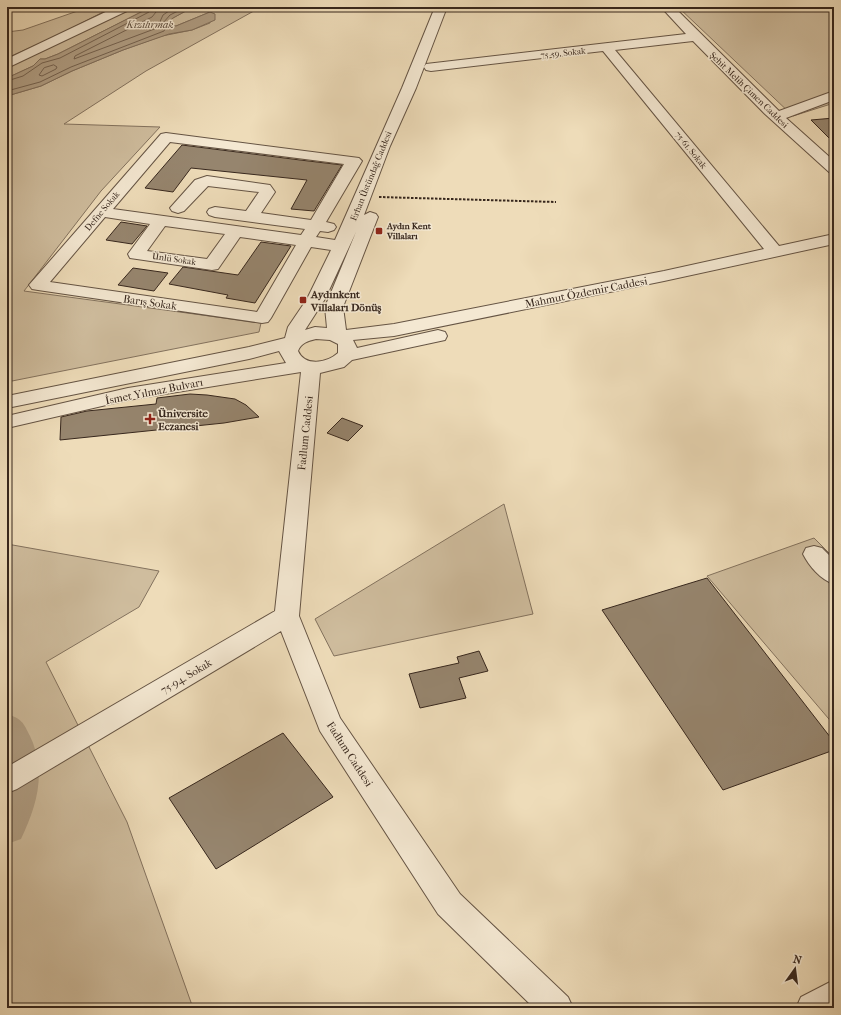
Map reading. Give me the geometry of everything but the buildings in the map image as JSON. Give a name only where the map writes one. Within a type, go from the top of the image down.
[{"type":"street","points":[[7,64],[125,7]]},
{"type":"street","name":"Erhan Üstündağ Caddesi","points":[[293,342],[297,327],[316,299],[360,207],[383,146],[409,88],[441,7]]},
{"type":"street","name":"Erhan Üstündağ Caddesi","points":[[398,147],[431,67],[453,7]]},
{"type":"street","name":"Şehit Melih Çimen Caddesi","points":[[667,7],[777,117],[834,169]]},
{"type":"street","name":"75-59. Sokak","points":[[431,67],[696,37]]},
{"type":"street","name":"75-61. Sokak","points":[[607,48],[774,251]]},
{"type":"street","points":[[777,117],[834,95]]},
{"type":"street","name":"Defne Sokak","points":[[38,285],[108,206],[166,137],[354,161],[316,225]]},
{"type":"street","points":[[178,208],[200,183],[207,181],[264,188],[267,192],[250,217]]},
{"type":"street","name":"Erhan Üstündağ Caddesi","points":[[337,336],[334,307],[380,193]]},
{"type":"street","points":[[108,206],[178,208],[349,230]]},
{"type":"street","points":[[108,206],[161,220],[341,246]]},
{"type":"street","name":"Ünlü Sokak","points":[[161,220],[136,254],[212,265],[236,231]]},
{"type":"street","points":[[306,241],[316,225]]},
{"type":"street","name":"Mahmut Özdemir Caddesi","points":[[337,336],[409,326],[664,276],[834,239]]},
{"type":"street","name":"Barış Sokak","points":[[38,285],[262,318],[306,241]]},
{"type":"street","name":"Mahmut Özdemir Caddesi","points":[[346,356],[834,250]]},
{"type":"street","points":[[316,333],[326,333],[337,336],[347,344],[348,350],[346,356],[332,365],[307,367],[290,358],[288,352],[290,347],[293,342],[300,337],[316,333]]},
{"type":"street","name":"İsmet Yılmaz Bulvarı","points":[[8,402],[249,353],[293,342]]},
{"type":"street","name":"İsmet Yılmaz Bulvarı","points":[[11,422],[128,394],[307,367]]},
{"type":"street","name":"Fadlum Caddesi","points":[[307,367],[287,616],[329,723],[449,904],[557,1008]]},
{"type":"street","points":[[814,554],[834,575]]},
{"type":"street","name":"75-94. Sokak","points":[[7,781],[287,616]]},
{"type":"street","points":[[812,1008],[834,996]]},
{"type":"path","points":[[380,193],[556,202]]},
{"type":"shaded area","points":[[89,7],[113,7],[54,37],[7,58],[7,32],[23,30]]},
{"type":"shaded area","points":[[132,7],[151,7],[58,54],[45,59],[40,59],[33,66],[7,78],[7,67]]},
{"type":"shaded area","points":[[193,7],[261,7],[146,71],[64,124],[160,127],[101,191],[24,291],[261,323],[259,332],[7,382],[7,96],[41,86],[72,71],[123,50],[162,36],[192,30],[210,23],[210,12],[176,26],[168,26],[167,23],[173,18]]},
{"type":"shaded area","points":[[678,7],[834,7],[834,103],[793,116]]},
{"type":"shaded area","points":[[504,504],[533,614],[334,656],[315,619]]},
{"type":"shaded area","points":[[814,538],[834,558],[834,725],[707,576]]},
{"type":"shaded area","points":[[7,544],[159,571],[139,607],[46,662],[127,822],[193,1008],[7,1008]]},
{"type":"water","name":"Kızılırmak","points":[[151,7],[193,7],[173,18],[167,23],[169,26],[176,26],[210,12],[215,14],[215,20],[192,30],[169,34],[123,50],[72,71],[41,86],[7,96],[7,78],[33,66],[40,59],[45,59],[58,54]]},
{"type":"waterway","points":[[7,730],[18,753],[20,765],[19,790],[16,803],[7,826]]},
{"type":"place","name":"Aydın Kent Villaları","points":[[379,231]]},
{"type":"place","name":"Aydınkent Villaları Dönüş","points":[[303,300]]},
{"type":"place","name":"Üniversite Eczanesi","points":[[150,419]]}]
